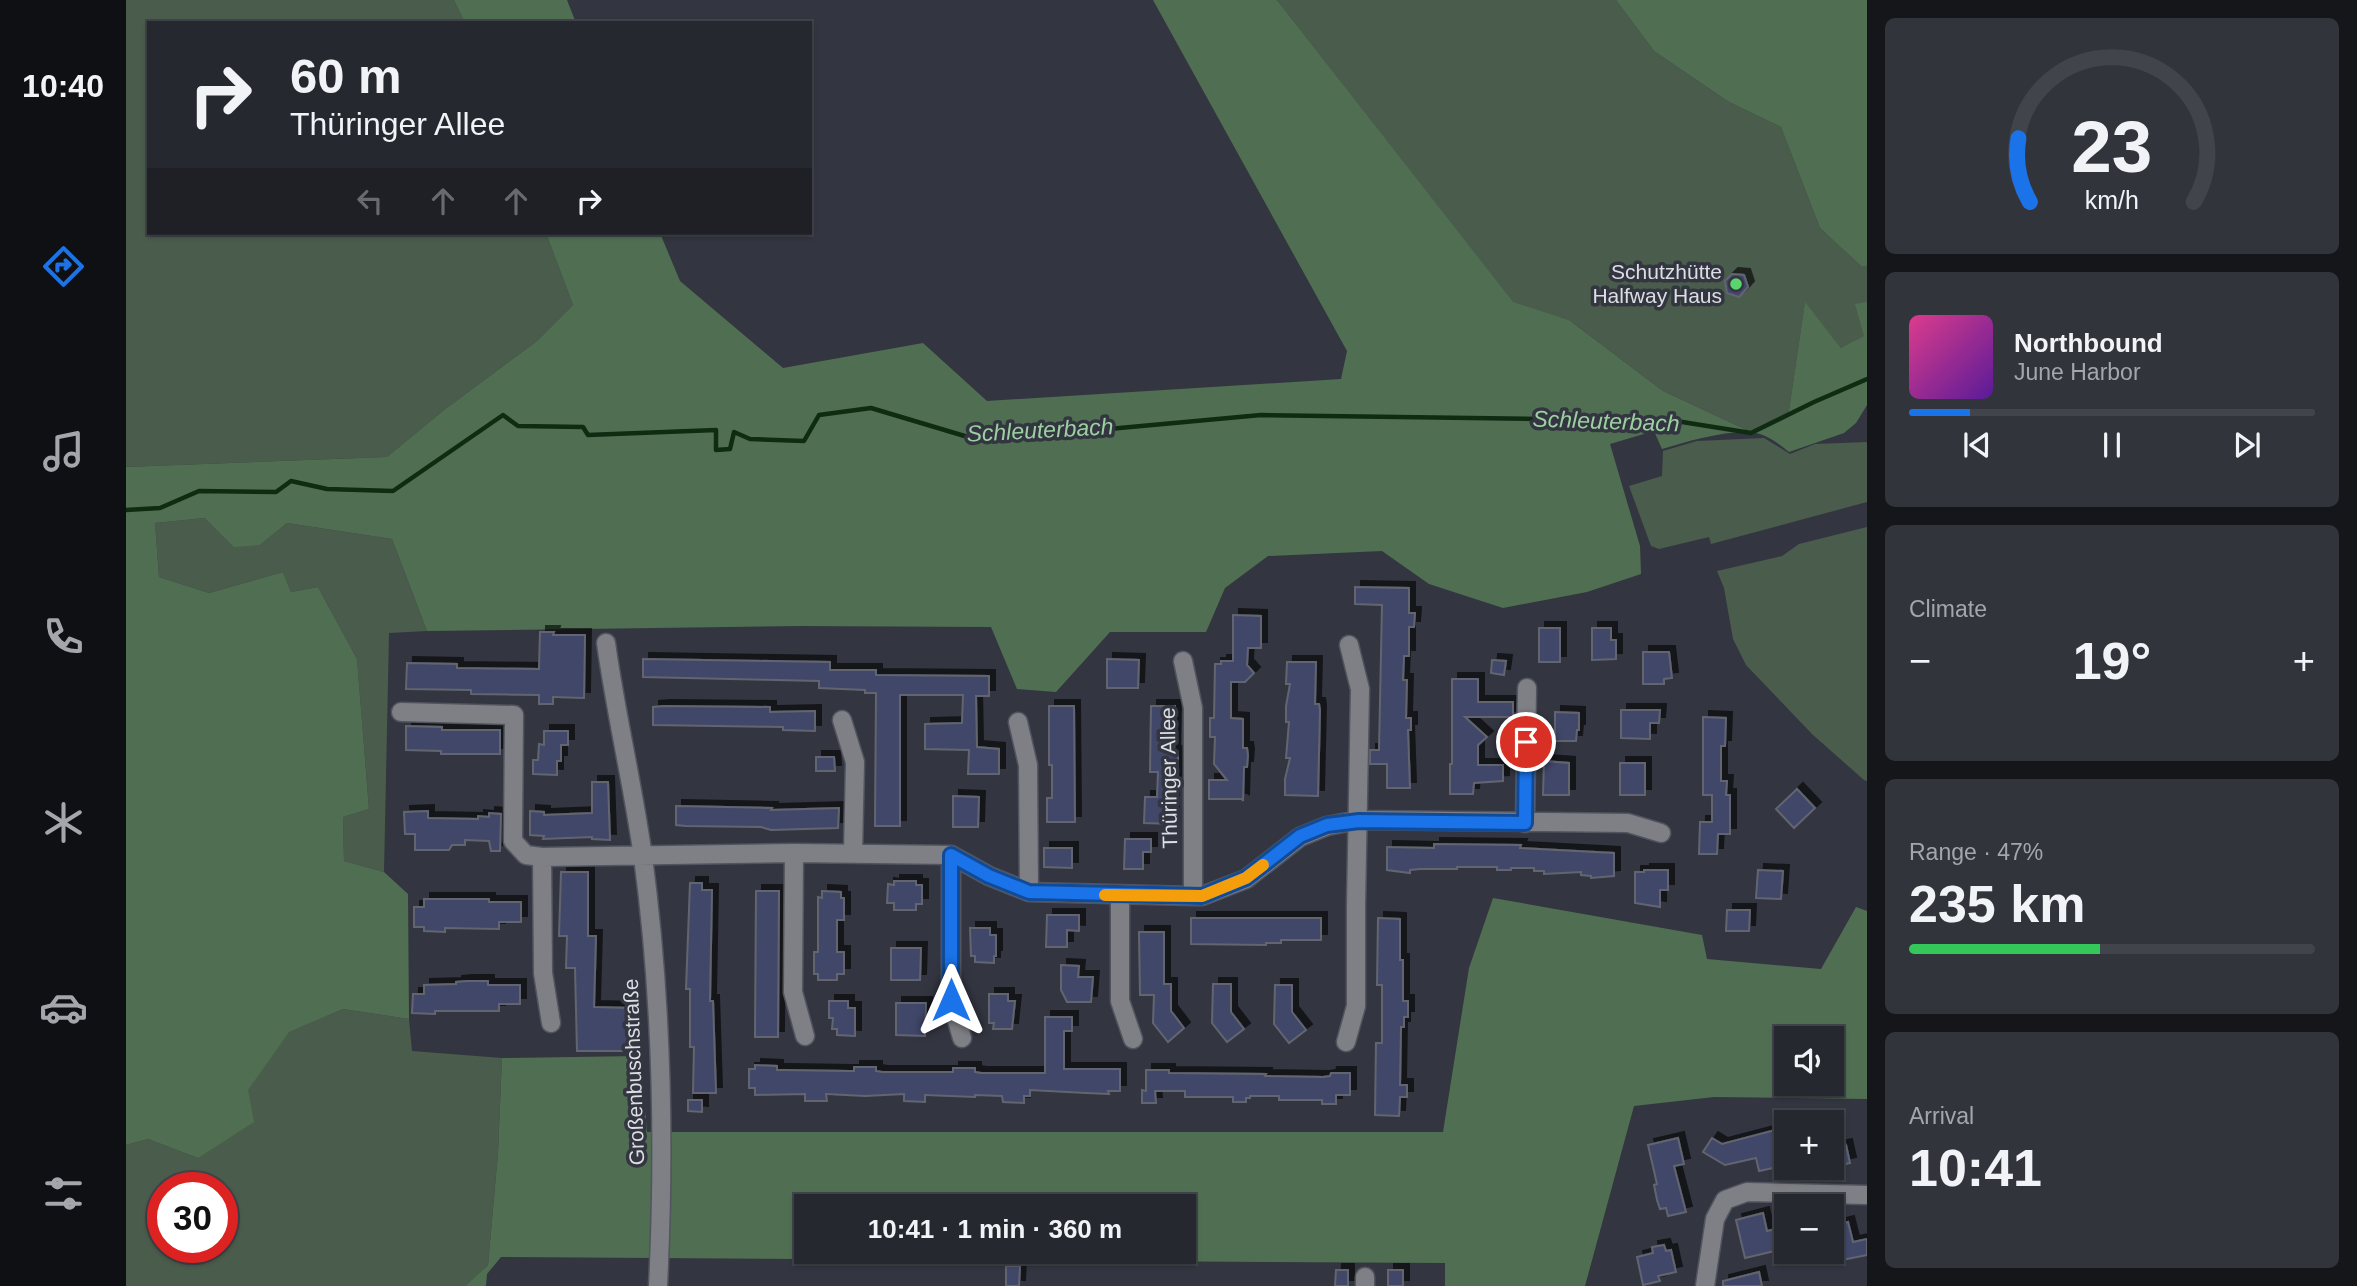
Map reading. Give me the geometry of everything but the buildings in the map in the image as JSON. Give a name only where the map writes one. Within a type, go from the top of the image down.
[{"type":"street","name":"Großenbuschstraße","points":[[606,643],[643,857],[660,1055],[662,1130],[658,1286]]},
{"type":"street","points":[[1346,1042],[1356,1006],[1360,689],[1349,645]]},
{"type":"street","name":"Thüringer Allee","points":[[1183,661],[1193,708],[1193,896]]},
{"type":"street","points":[[1525,823],[1527,688]]},
{"type":"street","points":[[401,712],[513,715],[513,841],[526,855],[542,857],[794,853],[951,855],[989,876],[1029,892],[1202,896],[1246,878],[1300,836],[1327,825],[1359,821],[1628,823],[1661,833]]},
{"type":"street","points":[[842,720],[855,762],[853,853]]},
{"type":"street","points":[[1018,722],[1028,765],[1029,892]]},
{"type":"street","points":[[794,853],[793,992],[805,1036]]},
{"type":"street","points":[[951,855],[951,1000],[962,1038]]},
{"type":"street","points":[[542,857],[543,973],[551,1023]]},
{"type":"street","points":[[1120,895],[1120,1001],[1133,1039]]},
{"type":"street","points":[[1705,1286],[1714,1219],[1725,1200],[1747,1192],[1867,1195]]},
{"type":"green space","points":[[126,0],[454,0],[464,21],[147,21],[147,235],[547,235],[573,305],[537,341],[444,410],[387,457],[126,467]]},
{"type":"green space","points":[[454,0],[567,0],[575,21],[464,21]]},
{"type":"green space","points":[[1153,0],[1277,0],[1513,302],[1569,320],[1663,391],[1751,432],[1788,417],[1805,302],[1841,348],[1864,336],[1855,304],[1867,302],[1867,405],[1856,423],[1844,433],[1789,452],[1766,436],[1750,432],[1717,435],[1662,449],[1654,431],[1610,444],[1640,546],[1641,574],[1587,592],[1503,608],[1429,584],[1382,551],[1268,556],[1225,588],[1206,632],[1110,632],[1056,692],[1017,689],[991,627],[799,626],[427,631],[392,539],[287,523],[260,545],[234,547],[205,518],[155,523],[159,577],[209,593],[283,572],[291,592],[318,587],[357,659],[369,809],[343,817],[344,861],[384,872],[408,894],[409,1019],[343,1009],[289,1032],[248,1090],[254,1122],[198,1158],[148,1139],[126,1145],[126,467],[387,457],[444,410],[537,341],[573,305],[547,235],[661,235],[680,281],[783,368],[923,343],[987,401],[1341,379],[1347,351]]},
{"type":"green space","points":[[1277,0],[1616,0],[1654,51],[1729,102],[1781,127],[1820,228],[1861,266],[1867,266],[1867,338],[1841,348],[1805,303],[1788,417],[1751,432],[1663,391],[1569,320],[1513,303]]},
{"type":"green space","points":[[1616,0],[1867,0],[1867,266],[1861,266],[1820,228],[1781,127],[1729,102],[1654,51]]},
{"type":"green space","points":[[1764,438],[1790,454],[1815,444],[1867,442],[1867,502],[1711,544],[1709,537],[1659,549],[1651,546],[1629,486],[1662,476],[1663,451],[1697,441]]},
{"type":"green space","points":[[205,518],[260,545],[287,523],[392,539],[427,631],[389,633],[384,872],[344,861],[343,817],[369,809],[357,659],[318,587],[291,592],[283,572],[209,593],[159,577],[155,523]]},
{"type":"green space","points":[[1867,527],[1867,781],[1813,735],[1746,665],[1733,639],[1724,588],[1717,571],[1782,556],[1799,544]]},
{"type":"green space","points":[[1493,898],[1702,935],[1707,959],[1821,969],[1856,907],[1867,911],[1867,1099],[1714,1097],[1634,1106],[1585,1286],[1445,1286],[1445,1263],[1196,1261],[1196,1194],[794,1194],[794,1259],[501,1257],[487,1274],[486,1286],[465,1286],[488,1265],[498,1153],[502,1058],[641,1056],[647,1132],[1443,1132],[1469,968]]},
{"type":"green space","points":[[343,1009],[409,1019],[412,1051],[502,1058],[498,1153],[488,1265],[465,1286],[126,1286],[126,1145],[148,1139],[198,1158],[288,1032]]},
{"type":"waterway","name":"Schleuterbach","points":[[126,510],[160,508],[199,491],[276,492],[291,481],[327,489],[393,491],[503,415],[518,426],[583,427],[588,435],[716,430],[716,450],[730,449],[734,432],[750,439],[804,441],[819,415],[871,408],[968,437],[1087,431],[1261,415],[1676,421],[1751,433],[1867,379]]},
{"type":"slow traffic","points":[[1105,895],[1202,896],[1246,878],[1263,865]]},
{"type":"place","name":"Schutzhütte Halfway Haus","points":[[1736,284]]},
{"type":"route","points":[[951,1000],[951,855],[989,876],[1029,892],[1202,896],[1246,878],[1300,836],[1327,825],[1359,821],[1525,823],[1526,742]]}]
